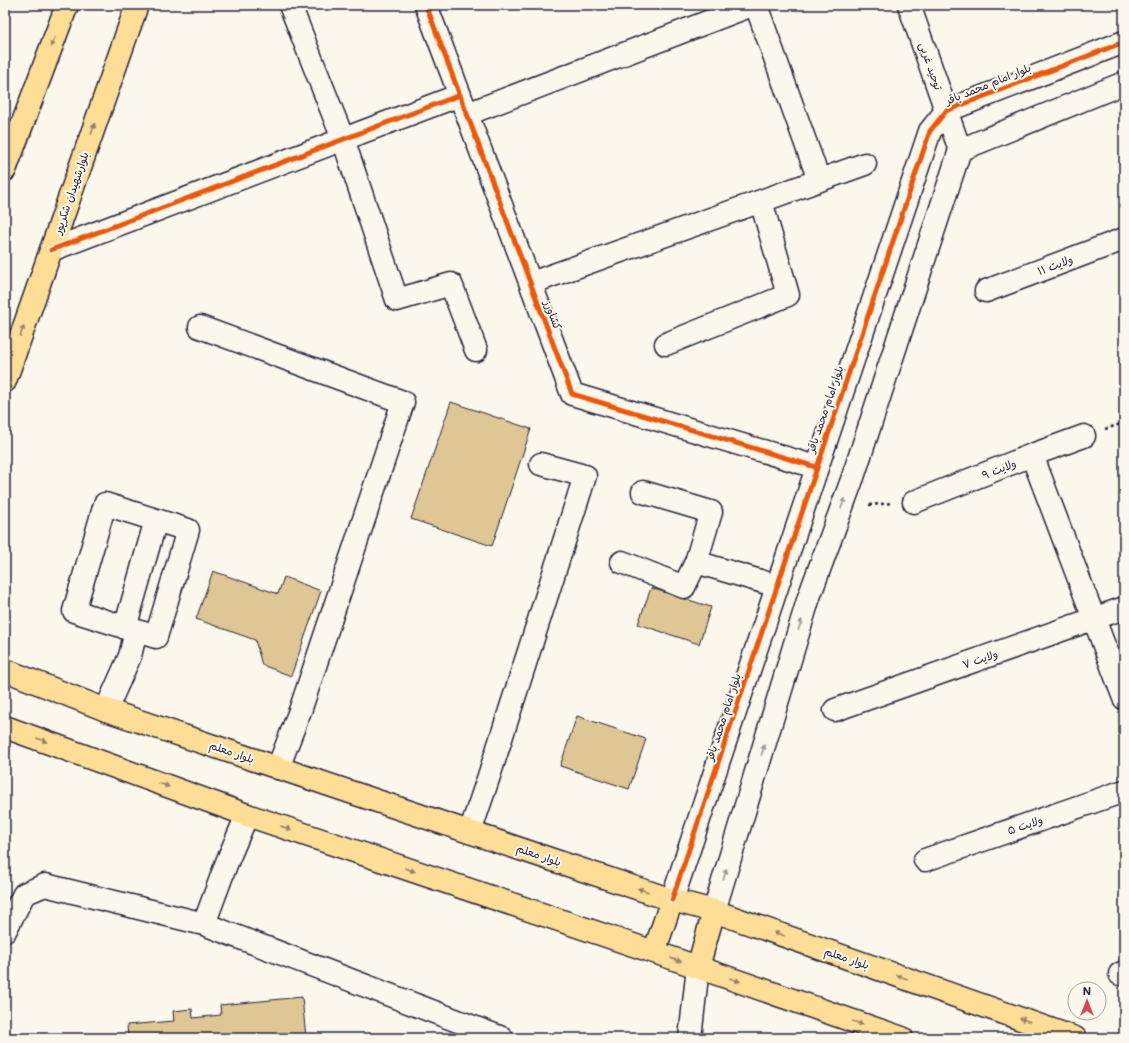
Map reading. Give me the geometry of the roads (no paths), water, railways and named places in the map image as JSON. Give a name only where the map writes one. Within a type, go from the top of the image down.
[{"type":"main road","points":[[6,165],[67,5]]},
{"type":"main road","name":"بلوارشهیدان شکرپور","points":[[5,381],[137,5]]},
{"type":"main road","name":"بلوار معلم","points":[[5,670],[106,710],[672,900],[714,911],[1075,1038]]},
{"type":"main road","points":[[5,727],[247,815],[654,952],[902,1038]]},
{"type":"main road","points":[[654,952],[672,900]]},
{"type":"main road","points":[[698,967],[714,911]]},
{"type":"street","points":[[290,5],[343,139],[397,300],[451,284],[476,350]]},
{"type":"street","name":"کشاورز","points":[[426,5],[572,394],[816,467]]},
{"type":"street","points":[[51,250],[343,139],[463,104],[752,5]]},
{"type":"street","points":[[756,5],[819,180]]},
{"type":"street","name":"توحید غربی","points":[[909,5],[960,150]]},
{"type":"street","name":"بلوار امام محمد باقر","points":[[672,900],[816,467],[930,131],[946,111],[1124,42]]},
{"type":"street","points":[[714,911],[809,597],[842,506],[960,150],[1124,83]]},
{"type":"street","points":[[531,283],[865,164]]},
{"type":"street","points":[[666,344],[788,295],[761,201]]},
{"type":"street","name":"ولایت ۱۱","points":[[986,290],[1124,239]]},
{"type":"street","points":[[200,327],[403,402],[301,708],[278,768]]},
{"type":"street","name":"ولایت ۹","points":[[914,502],[1084,436]]},
{"type":"street","points":[[1032,455],[1124,698]]},
{"type":"street","points":[[470,832],[584,476],[541,464]]},
{"type":"street","points":[[622,562],[684,587],[696,562],[711,512],[643,492]]},
{"type":"street","points":[[105,504],[188,530],[156,637],[131,630],[74,611],[105,504]]},
{"type":"street","points":[[106,710],[130,656],[131,630],[156,520]]},
{"type":"street","points":[[696,562],[777,586]]},
{"type":"street","name":"ولایت ۷","points":[[835,710],[1124,608]]},
{"type":"street","name":"ولایت ۵","points":[[925,860],[1124,791]]},
{"type":"street","points":[[204,924],[227,862],[247,815]]},
{"type":"street","points":[[5,931],[24,894],[45,885],[204,924],[502,1038]]},
{"type":"street","points":[[690,1038],[698,967]]}]
